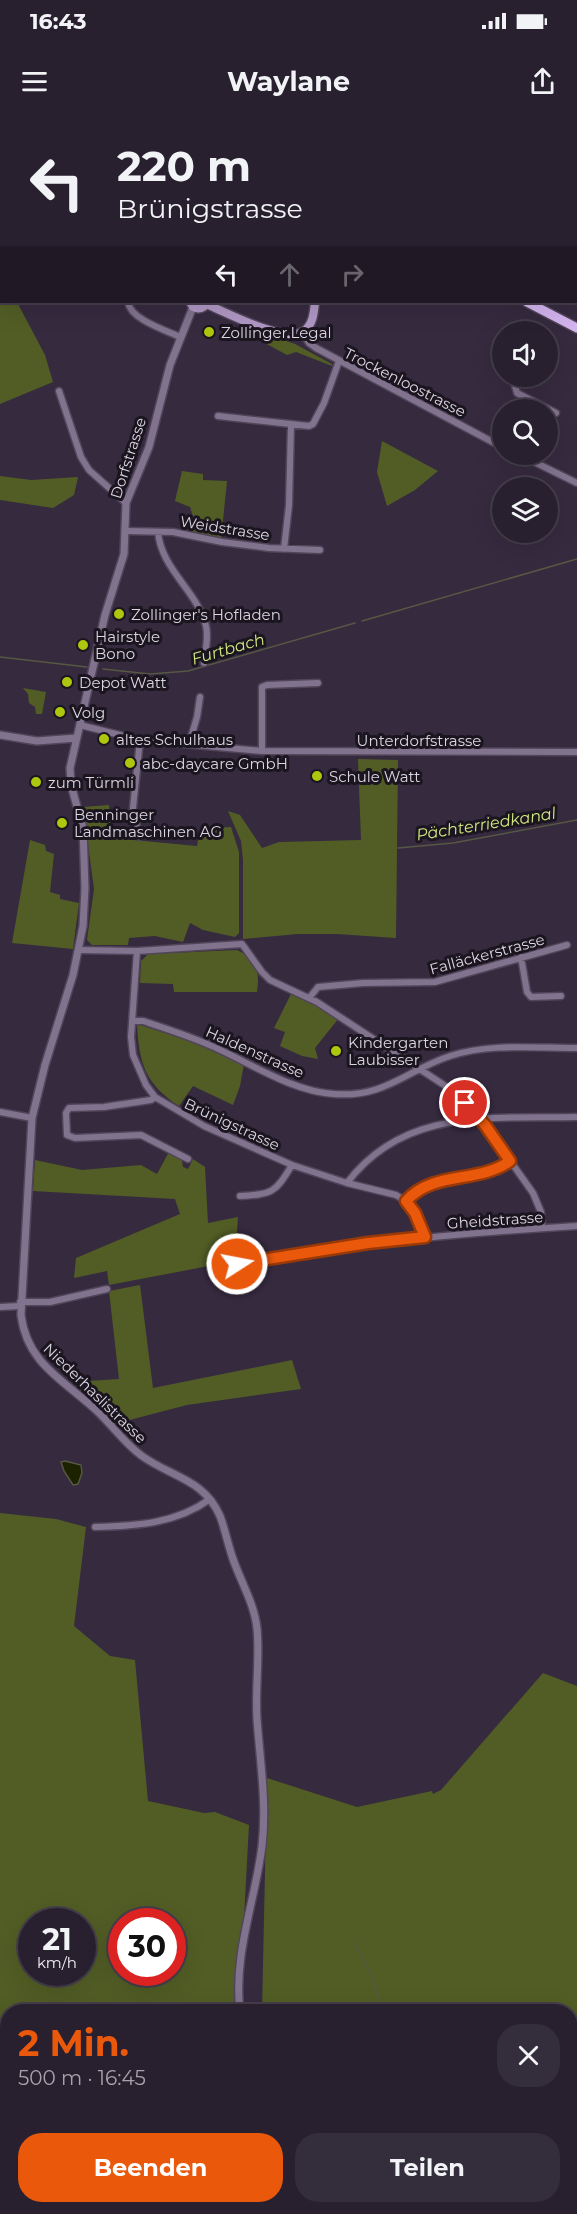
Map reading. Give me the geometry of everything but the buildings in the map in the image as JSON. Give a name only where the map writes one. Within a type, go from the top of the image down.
[{"type":"main road","points":[[192,304],[202,308],[207,303],[280,333],[289,334],[302,332],[311,323],[315,303]]},
{"type":"main road","points":[[529,303],[577,328]]},
{"type":"street","points":[[128,303],[130,309],[137,315],[180,337]]},
{"type":"street","name":"Dorfstrasse","points":[[80,725],[105,615],[123,561],[127,531],[126,503],[149,447],[162,393],[192,304]]},
{"type":"street","name":"Trockenloostrasse","points":[[302,332],[312,346],[492,442]]},
{"type":"street","points":[[218,416],[309,426],[316,421],[339,361]]},
{"type":"street","points":[[515,387],[517,393],[529,399]]},
{"type":"street","points":[[59,391],[88,470],[126,503]]},
{"type":"street","points":[[284,549],[289,505],[291,424]]},
{"type":"street","points":[[540,465],[577,483]]},
{"type":"street","name":"Weidstrasse","points":[[127,531],[191,535],[221,542],[284,549],[320,550]]},
{"type":"street","points":[[158,532],[169,565],[203,616],[207,628],[204,663]]},
{"type":"street","points":[[262,751],[262,687],[318,683]]},
{"type":"street","points":[[189,744],[200,697]]},
{"type":"street","name":"Niederhaslistrasse","points":[[80,725],[70,768],[71,785],[83,828],[85,888],[80,950],[45,1065],[32,1118],[20,1304],[24,1334],[35,1355],[44,1365],[98,1412],[134,1450],[144,1458],[200,1488],[210,1499],[223,1523],[227,1542],[251,1605],[256,1626],[257,1717],[264,1817],[260,1859],[239,1957],[240,2004]]},
{"type":"street","name":"Unterdorfstrasse","points":[[80,725],[140,740],[262,751],[577,752]]},
{"type":"street","points":[[0,735],[37,741],[76,738]]},
{"type":"street","points":[[139,837],[132,808],[140,740]]},
{"type":"street","points":[[80,950],[136,951],[242,944],[270,980],[310,997],[457,1095],[480,1119],[538,1202],[542,1228]]},
{"type":"street","name":"Falläckerstrasse","points":[[310,997],[318,987],[363,982],[435,982],[567,945]]},
{"type":"street","name":"Brünigstrasse","points":[[136,951],[132,1021],[133,1055],[138,1071],[155,1097],[204,1126],[292,1165],[347,1183],[385,1191],[406,1201]]},
{"type":"street","points":[[520,957],[527,992],[531,997],[561,996]]},
{"type":"street","name":"Haldenstrasse","points":[[132,1021],[143,1021],[207,1044],[292,1083],[321,1092],[346,1094],[366,1092],[394,1084],[447,1057],[481,1050],[577,1048]]},
{"type":"street","points":[[155,1097],[151,1100],[104,1107],[69,1108],[66,1113],[67,1134],[75,1138],[141,1135],[188,1159]]},
{"type":"street","points":[[0,1112],[32,1118]]},
{"type":"street","points":[[347,1183],[375,1152],[395,1140],[428,1126],[451,1121],[480,1119],[577,1117]]},
{"type":"street","points":[[425,1237],[415,1213],[406,1201],[418,1190],[449,1178],[489,1173],[510,1161]]},
{"type":"street","points":[[240,1196],[270,1192],[279,1186],[292,1165]]},
{"type":"street","name":"Gheidstrasse","points":[[237,1264],[368,1243],[577,1226]]},
{"type":"street","points":[[0,1307],[50,1302],[107,1289]]},
{"type":"street","points":[[94,1527],[138,1526],[160,1521],[210,1499]]},
{"type":"green space","points":[[0,303],[18,303],[45,355],[53,382],[0,404]]},
{"type":"green space","points":[[263,333],[295,344],[332,366],[296,352],[287,355],[261,341]]},
{"type":"green space","points":[[382,441],[438,471],[415,490],[387,506],[377,472]]},
{"type":"green space","points":[[182,471],[203,474],[203,480],[227,481],[221,540],[190,533],[193,516],[190,507],[175,501]]},
{"type":"green space","points":[[0,476],[31,480],[78,477],[74,495],[53,508],[0,500]]},
{"type":"green space","points":[[23,688],[46,692],[42,714],[36,714],[35,707],[29,703],[28,694]]},
{"type":"green space","points":[[358,759],[398,760],[396,938],[298,934],[243,939],[241,841],[228,811],[240,815],[262,848],[279,842],[361,840]]},
{"type":"green space","points":[[109,805],[112,838],[197,846],[200,829],[231,827],[239,852],[239,933],[235,937],[203,930],[190,923],[183,942],[155,936],[129,938],[128,945],[92,945],[87,940],[94,889],[83,807]]},
{"type":"green space","points":[[30,840],[45,845],[46,851],[54,854],[50,892],[60,895],[60,899],[79,903],[73,949],[12,943]]},
{"type":"green space","points":[[237,950],[249,958],[256,967],[257,992],[174,992],[173,984],[140,983],[141,961],[148,954]]},
{"type":"green space","points":[[292,992],[320,1005],[339,1018],[315,1048],[318,1059],[302,1056],[280,1046],[285,1032],[274,1028]]},
{"type":"green space","points":[[137,1024],[205,1046],[244,1064],[240,1086],[233,1105],[193,1086],[179,1106],[168,1098],[151,1081],[146,1071],[142,1061]]},
{"type":"green space","points":[[170,1150],[181,1155],[183,1167],[188,1169],[193,1159],[205,1167],[208,1223],[238,1217],[235,1261],[109,1285],[107,1271],[74,1278],[76,1258],[180,1214],[175,1199],[33,1191],[35,1160],[82,1170],[141,1165],[157,1174]]},
{"type":"green space","points":[[140,1285],[153,1388],[292,1360],[301,1389],[187,1405],[118,1423],[72,1382],[119,1379],[109,1291]]},
{"type":"green space","points":[[0,1513],[56,1519],[86,1527],[74,1626],[110,1656],[135,1660],[148,1801],[204,1813],[215,1812],[249,1825],[239,2004],[0,2004]]},
{"type":"green space","points":[[543,1673],[577,1686],[577,2004],[262,2004],[267,1778],[357,1807],[432,1791],[433,1794],[441,1790]]},
{"type":"shaded area","points":[[61,1462],[81,1465],[82,1473],[78,1484],[73,1485],[64,1471]]},
{"type":"waterway","name":"Furtbach","points":[[362,621],[577,559]]},
{"type":"waterway","name":"Furtbach","points":[[103,669],[150,674],[188,671],[355,623]]},
{"type":"waterway","name":"Furtbach","points":[[0,657],[87,667]]},
{"type":"waterway","name":"Pächterriedkanal","points":[[398,848],[453,843],[577,820]]},
{"type":"waterway","points":[[354,1943],[372,1975],[379,2004]]},
{"type":"place","name":"Zollinger.Legal","points":[[209,332]]},
{"type":"place","name":"Zollinger's Hofladen","points":[[119,614]]},
{"type":"place","name":"Hairstyle Bono","points":[[83,645]]},
{"type":"place","name":"Depot Watt","points":[[67,682]]},
{"type":"place","name":"Volg","points":[[60,712]]},
{"type":"place","name":"altes Schulhaus","points":[[104,739]]},
{"type":"place","name":"abc-daycare GmbH","points":[[130,763]]},
{"type":"place","name":"Schule Watt","points":[[317,776]]},
{"type":"place","name":"zum Türmli","points":[[36,782]]},
{"type":"place","name":"Benninger Landmaschinen AG","points":[[62,823]]},
{"type":"place","name":"Kindergarten Laubisser","points":[[336,1051]]},
{"type":"route","points":[[237,1264],[368,1243],[425,1237],[415,1213],[406,1201],[410,1197],[432,1183],[449,1178],[489,1173],[510,1161],[485,1125],[465,1103]]}]
